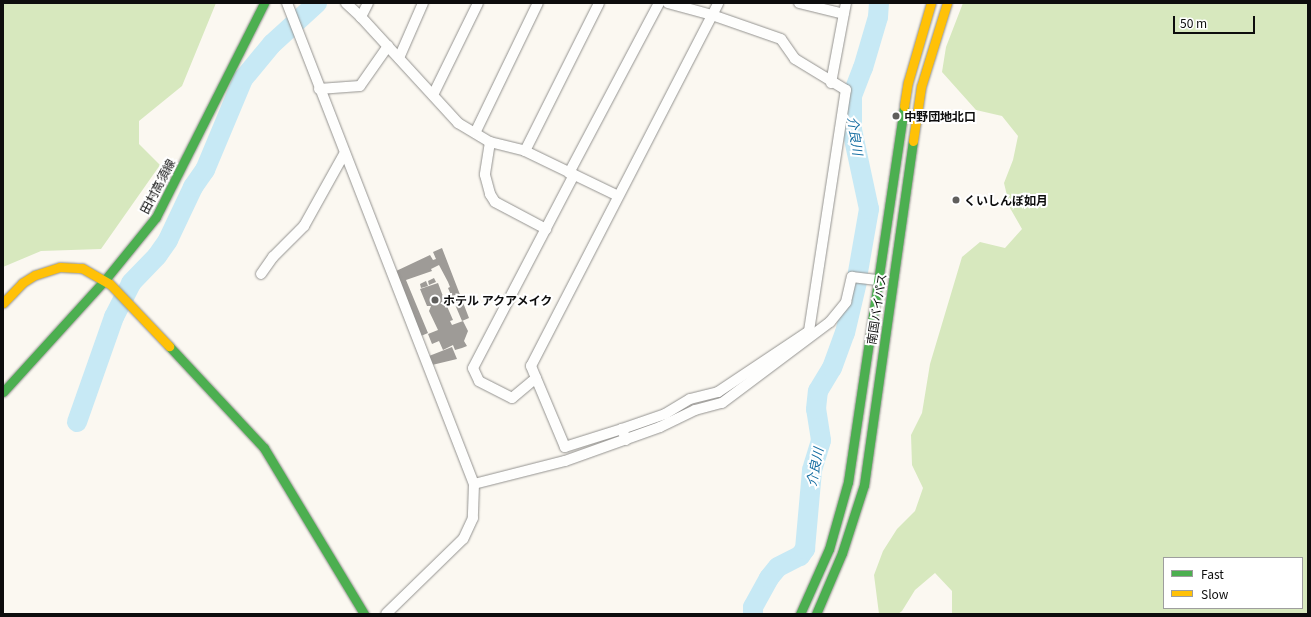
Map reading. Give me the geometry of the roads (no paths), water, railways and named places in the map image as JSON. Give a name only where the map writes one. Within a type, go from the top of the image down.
[{"type":"main road","name":"田村高須線","points":[[3,392],[104,280],[156,217],[264,3]]},
{"type":"main road","name":"南国バイパス","points":[[800,614],[829,549],[848,482],[877,280],[908,82],[932,3]]},
{"type":"main road","name":"南国バイパス","points":[[816,614],[842,553],[864,485],[921,87],[947,3]]},
{"type":"main road","points":[[3,303],[22,283],[35,275],[60,267],[82,268],[104,280],[117,291],[264,448],[364,614]]},
{"type":"street","points":[[287,3],[344,154],[474,484],[473,518],[463,539],[386,614]]},
{"type":"street","points":[[346,3],[388,46],[458,123],[476,131],[490,142],[525,152],[618,196]]},
{"type":"street","points":[[361,18],[368,3]]},
{"type":"street","points":[[399,58],[423,3]]},
{"type":"street","points":[[433,95],[478,3]]},
{"type":"street","points":[[476,131],[538,3]]},
{"type":"street","points":[[525,152],[599,3]]},
{"type":"street","points":[[536,378],[512,398],[479,382],[473,368],[546,229],[572,174],[659,3]]},
{"type":"street","points":[[668,3],[712,15],[781,39],[795,59],[831,83],[846,90],[809,331],[718,392],[690,399],[665,414],[565,447],[531,366],[613,211],[618,196],[712,15],[718,3]]},
{"type":"street","points":[[799,3],[844,14]]},
{"type":"street","points":[[831,83],[846,3]]},
{"type":"street","points":[[319,89],[360,86],[388,46]]},
{"type":"street","points":[[490,142],[485,175],[490,194],[495,202],[546,229]]},
{"type":"street","points":[[261,274],[273,258],[304,226],[344,154]]},
{"type":"street","points":[[474,484],[510,473],[545,467],[626,440],[695,410],[722,403],[830,322],[846,302],[852,277],[877,280]]},
{"type":"street","points":[[622,429],[626,440]]},
{"type":"waterway","points":[[77,422],[114,317],[131,283],[157,256],[168,240],[193,187],[205,170],[243,79],[272,44],[317,3]]},
{"type":"waterway","name":"介良川","points":[[858,272],[869,209],[852,130],[852,96],[863,68],[878,17],[879,3]]},
{"type":"waterway","name":"介良川","points":[[753,614],[753,607],[769,578],[778,567],[800,556],[805,549],[812,470],[821,440],[816,409],[818,391],[832,368],[845,333],[857,282]]},
{"type":"place","name":"中野団地北口","points":[[896,116]]},
{"type":"place","name":"くいしんぼ如月","points":[[956,200]]},
{"type":"place","name":"ホテル アクアメイク","points":[[435,300]]}]
